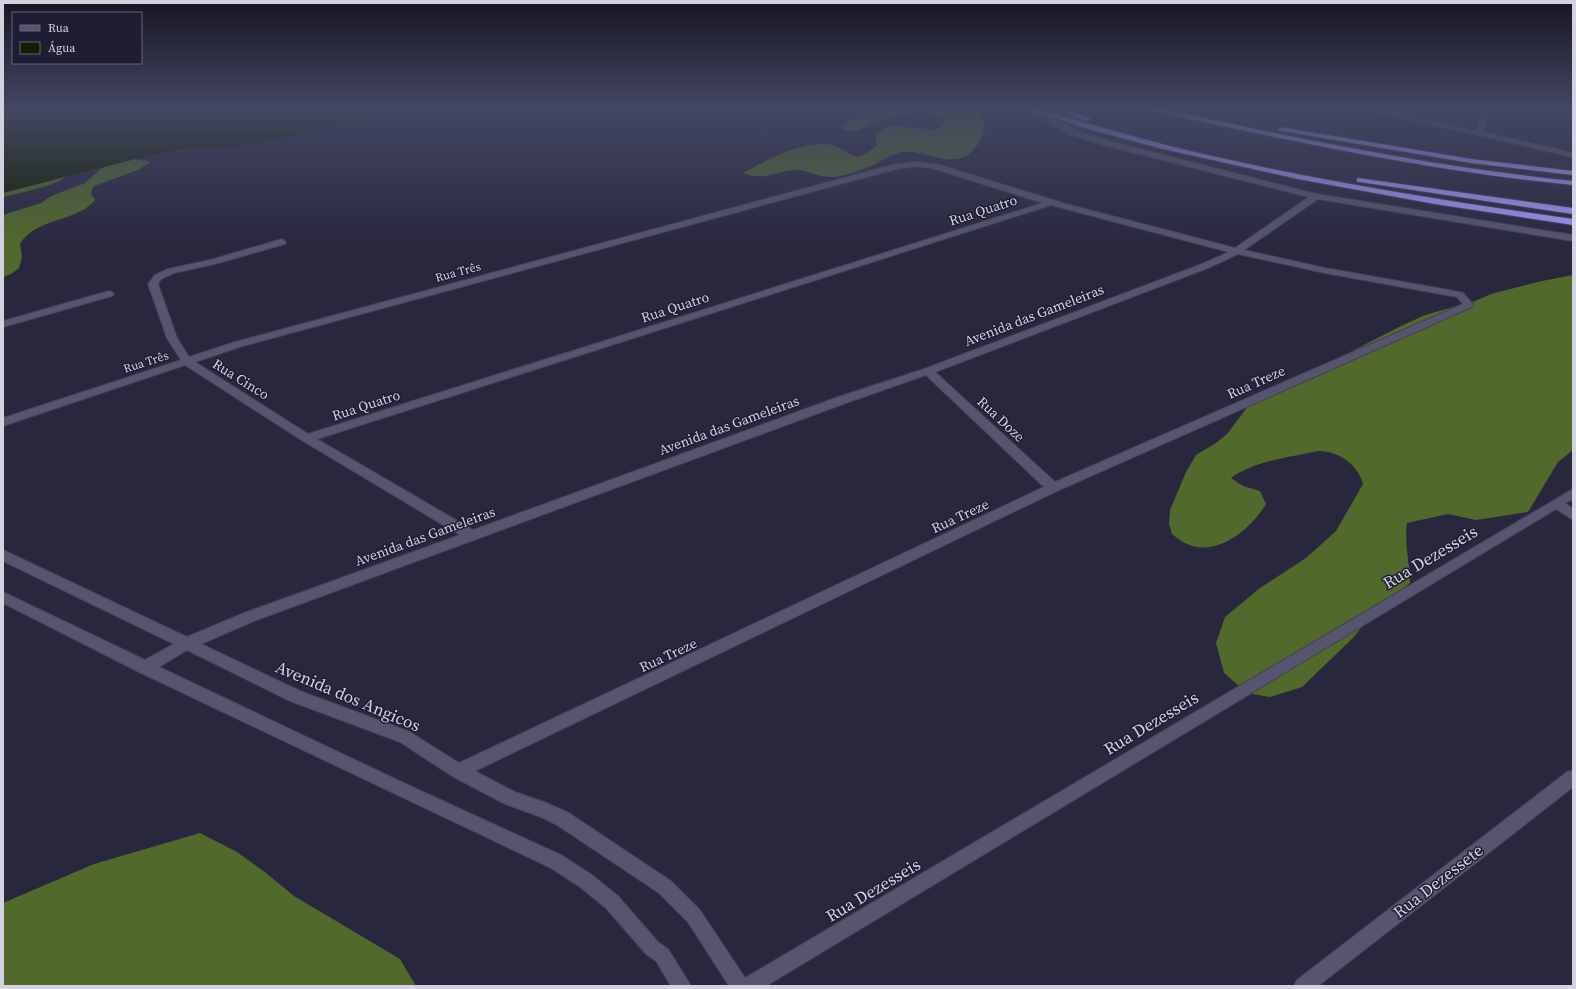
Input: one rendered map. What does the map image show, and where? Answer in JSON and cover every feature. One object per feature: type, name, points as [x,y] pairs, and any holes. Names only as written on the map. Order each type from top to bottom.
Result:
[{"type":"highway","points":[[1194,154],[1268,172],[1433,202],[1573,222]]},
{"type":"highway","points":[[1228,154],[1350,179],[1573,211]]},
{"type":"highway","points":[[1366,154],[1489,175],[1573,183]]},
{"type":"highway","points":[[1429,154],[1471,161],[1573,173]]},
{"type":"street","points":[[1150,154],[1316,196],[1573,238]]},
{"type":"street","name":"Rua Três","points":[[3,422],[240,344],[904,165],[924,164],[1050,203]]},
{"type":"street","name":"Avenida das Gameleiras","points":[[144,668],[186,644],[249,617],[842,400],[928,371],[1205,266],[1237,250],[1316,196]]},
{"type":"street","points":[[1050,203],[1134,226],[1237,250]]},
{"type":"street","name":"Rua Quatro","points":[[307,438],[1050,203]]},
{"type":"street","name":"Rua Cinco","points":[[282,242],[212,262],[171,271],[158,277],[153,284],[156,296],[172,338],[187,362],[307,438],[471,535]]},
{"type":"street","name":"Rua Treze","points":[[458,771],[1053,488],[1468,305],[1460,295],[1282,261],[1237,250]]},
{"type":"street","points":[[3,324],[109,294]]},
{"type":"street","name":"Rua Doze","points":[[928,371],[1053,488]]},
{"type":"street","name":"Rua Dezesseis","points":[[749,986],[1573,493]]},
{"type":"street","points":[[1556,504],[1573,515]]},
{"type":"street","name":"Avenida dos Angicos","points":[[3,554],[295,696],[405,738],[458,771],[511,799],[544,810],[564,819],[666,887],[694,916],[739,986]]},
{"type":"street","points":[[3,597],[144,668],[557,862],[612,902],[652,948],[662,955],[682,986]]},
{"type":"street","name":"Rua Dezessete","points":[[1303,986],[1573,777]]},
{"type":"green space","points":[[780,154],[850,154],[861,156],[864,154],[894,154],[865,169],[837,177],[828,177],[799,170],[764,176],[743,173]]},
{"type":"green space","points":[[921,154],[968,154],[961,158],[954,159],[938,158]]},
{"type":"green space","points":[[135,159],[148,161],[149,163],[138,170],[94,186],[91,194],[95,200],[88,207],[46,224],[27,235],[20,244],[22,257],[19,268],[11,274],[3,277],[3,215],[41,203],[51,196],[85,183],[102,168],[112,164]]},
{"type":"green space","points":[[66,176],[47,186],[3,197],[3,187]]},
{"type":"green space","points":[[1573,275],[1573,450],[1558,462],[1528,512],[1476,520],[1448,514],[1407,523],[1406,538],[1410,583],[1366,621],[1354,637],[1302,687],[1270,697],[1247,693],[1224,673],[1216,643],[1225,617],[1260,588],[1306,558],[1336,531],[1363,484],[1361,477],[1352,465],[1341,457],[1327,452],[1314,452],[1256,465],[1238,473],[1231,478],[1243,486],[1260,491],[1266,504],[1259,514],[1242,532],[1232,539],[1209,547],[1197,547],[1185,543],[1172,534],[1169,523],[1170,510],[1186,472],[1196,455],[1216,443],[1227,434],[1255,397],[1292,382],[1399,327],[1425,315],[1475,301],[1491,294]]},
{"type":"green space","points":[[200,833],[237,852],[294,896],[400,959],[416,986],[3,986],[3,903],[94,864]]},
{"type":"water","points":[[3,154],[157,154],[135,159],[3,193]]}]
